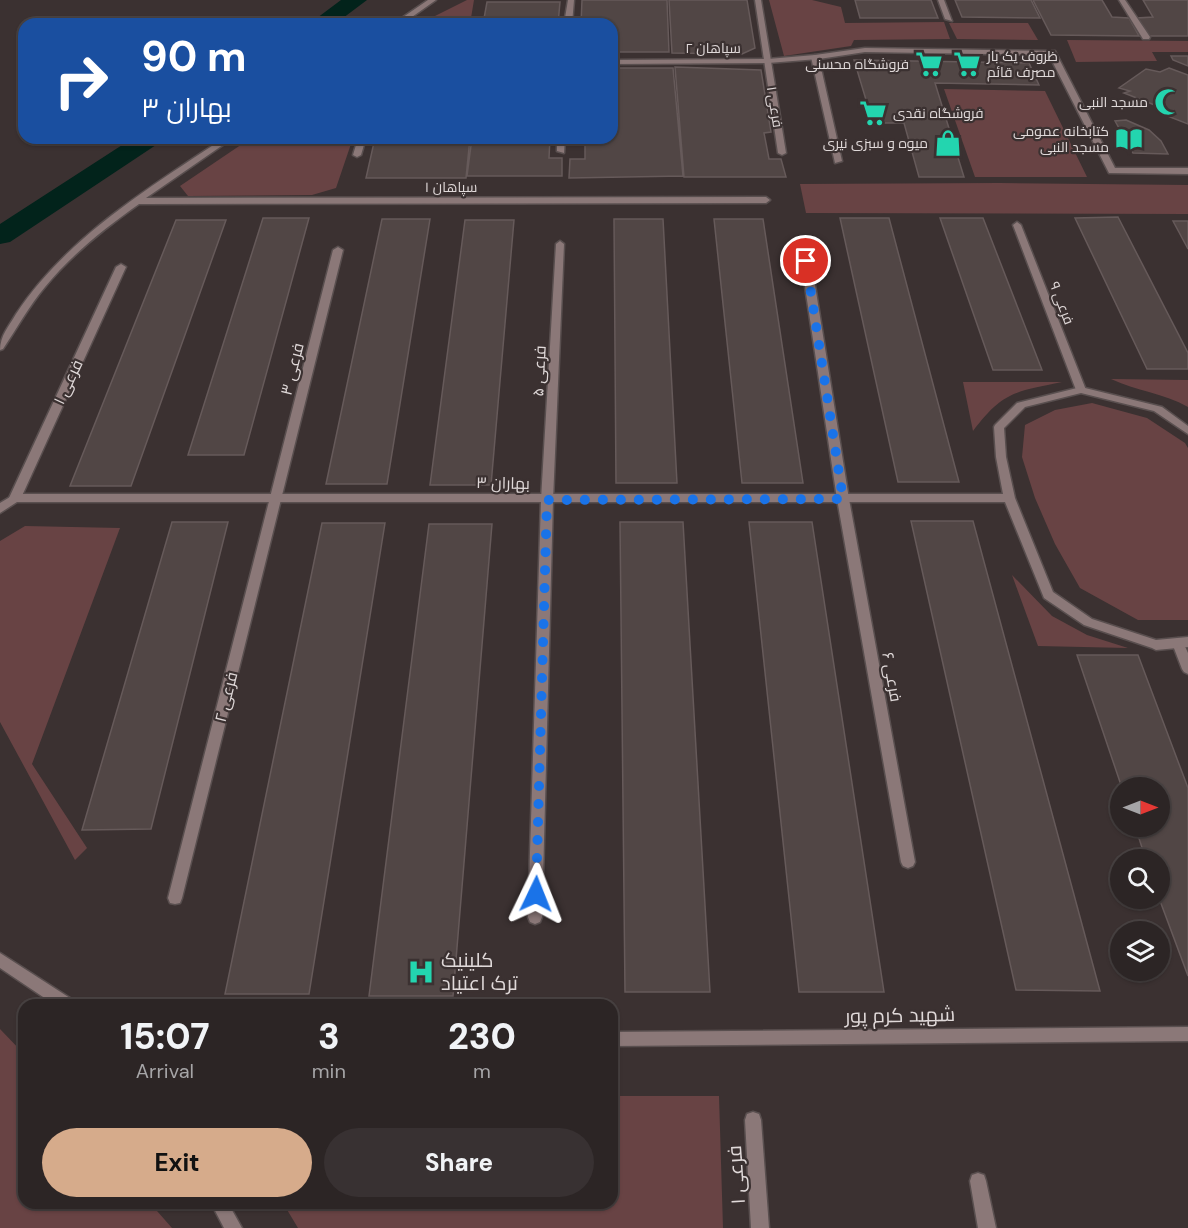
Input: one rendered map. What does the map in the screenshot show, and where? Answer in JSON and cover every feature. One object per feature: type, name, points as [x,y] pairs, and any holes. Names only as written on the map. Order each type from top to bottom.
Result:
[{"type":"street","points":[[406,18],[433,0]]},
{"type":"street","points":[[569,18],[571,0]]},
{"type":"street","points":[[758,0],[768,62]]},
{"type":"street","points":[[941,0],[949,19]]},
{"type":"street","points":[[1122,0],[1146,37]]},
{"type":"street","name":"سپاهان ۲","points":[[618,62],[768,62],[865,50],[1052,53],[1112,171],[1188,171]]},
{"type":"street","points":[[815,57],[838,161]]},
{"type":"street","name":"فرعی ۱","points":[[768,62],[782,153]]},
{"type":"street","points":[[0,347],[46,280],[83,244],[135,201],[219,144]]},
{"type":"street","points":[[357,155],[360,144]]},
{"type":"street","points":[[561,144],[561,151]]},
{"type":"street","name":"سپاهان ۱","points":[[135,201],[766,200]]},
{"type":"street","name":"فرعی ۹","points":[[1017,225],[1081,390]]},
{"type":"street","name":"فرعی ۵","points":[[535,917],[547,500],[560,244]]},
{"type":"street","name":"فرعی ۳","points":[[276,496],[338,250]]},
{"type":"street","name":"فرعی ۶","points":[[806,261],[843,499],[908,862]]},
{"type":"street","name":"فرعی ۱","points":[[15,498],[121,267]]},
{"type":"street","points":[[1188,431],[1158,409],[1081,390],[1021,405],[999,427],[1001,458],[1009,498],[1047,595],[1088,622],[1156,645],[1183,643],[1188,669]]},
{"type":"street","name":"بهاران ۳","points":[[15,498],[276,496],[547,500],[1009,498]]},
{"type":"street","name":"فرعی ۲","points":[[175,898],[276,496]]},
{"type":"street","points":[[0,509],[15,498]]},
{"type":"street","points":[[0,960],[59,999]]},
{"type":"street","name":"شهید کرم پور","points":[[618,1039],[1188,1034]]},
{"type":"street","name":"فرعی ۱","points":[[753,1120],[760,1228]]},
{"type":"street","points":[[978,1181],[987,1228]]},
{"type":"street","points":[[222,1209],[233,1228]]},
{"type":"shaded area","points":[[467,0],[474,0],[471,18],[431,18]]},
{"type":"shaded area","points":[[769,0],[812,0],[841,7],[845,23],[944,22],[950,39],[854,40],[851,46],[784,56]]},
{"type":"shaded area","points":[[949,23],[1028,23],[1038,40],[957,39]]},
{"type":"shaded area","points":[[1067,40],[1188,41],[1188,52],[1152,52],[1157,61],[1076,62]]},
{"type":"shaded area","points":[[944,89],[1045,91],[1087,177],[975,177]]},
{"type":"shaded area","points":[[242,144],[351,144],[336,188],[312,195],[188,196],[180,186]]},
{"type":"shaded area","points":[[800,184],[1188,185],[1188,214],[806,213]]},
{"type":"shaded area","points":[[1111,379],[1188,380],[1188,407],[1169,398]]},
{"type":"shaded area","points":[[963,382],[1062,382],[1011,395],[993,408],[973,431]]},
{"type":"shaded area","points":[[1092,403],[1147,418],[1185,443],[1188,448],[1188,620],[1138,620],[1080,588],[1055,544],[1035,498],[1022,457],[1025,425],[1055,410]]},
{"type":"shaded area","points":[[25,526],[120,528],[32,764],[87,848],[75,860],[0,722],[0,541]]},
{"type":"shaded area","points":[[1012,575],[1052,616],[1087,635],[1128,648],[1038,646]]},
{"type":"shaded area","points":[[0,1029],[18,1048],[18,1209],[155,1209],[172,1228],[0,1228]]},
{"type":"shaded area","points":[[618,1096],[719,1096],[723,1228],[298,1228],[287,1209],[618,1209]]},
{"type":"building","points":[[582,0],[667,0],[669,52],[618,52],[618,18],[581,18]]},
{"type":"building","points":[[669,0],[747,0],[755,48],[742,54],[672,53]]},
{"type":"building","points":[[855,0],[931,0],[938,18],[860,18]]},
{"type":"building","points":[[955,0],[1031,0],[1040,18],[962,17]]},
{"type":"building","points":[[1033,0],[1102,0],[1112,17],[1129,18],[1139,36],[1051,35]]},
{"type":"building","points":[[1143,0],[1188,0],[1188,36],[1149,36],[1137,18],[1153,17]]},
{"type":"building","points":[[487,2],[560,2],[559,18],[484,18]]},
{"type":"building","points":[[1171,56],[1188,56],[1188,66],[1173,60]]},
{"type":"building","points":[[854,60],[1029,63],[1039,85],[935,83],[964,177],[919,177],[904,123],[873,123]]},
{"type":"building","points":[[675,67],[761,70],[771,132],[764,133],[769,159],[781,159],[786,177],[684,177]]},
{"type":"building","points":[[618,68],[673,68],[683,176],[569,178],[570,159],[585,159],[585,144],[618,144]]},
{"type":"building","name":"مسجد النبی","points":[[1169,68],[1188,75],[1188,124],[1165,115],[1170,111],[1124,93],[1130,91],[1119,88],[1146,69],[1160,72]]},
{"type":"building","points":[[1126,120],[1149,130],[1161,141],[1168,154],[1133,153],[1115,121]]},
{"type":"building","points":[[374,144],[469,144],[466,178],[366,178]]},
{"type":"building","points":[[471,144],[550,144],[549,158],[562,158],[562,176],[467,176]]},
{"type":"building","points":[[1118,217],[1188,353],[1188,369],[1147,369],[1075,218]]},
{"type":"building","points":[[263,218],[309,218],[244,455],[188,455]]},
{"type":"building","points":[[840,218],[889,218],[959,482],[898,482]]},
{"type":"building","points":[[940,218],[983,218],[1042,370],[993,370]]},
{"type":"building","points":[[382,219],[430,219],[387,484],[326,484]]},
{"type":"building","points":[[614,219],[663,219],[677,483],[616,483]]},
{"type":"building","points":[[714,219],[763,219],[803,483],[742,483]]},
{"type":"building","points":[[176,220],[226,220],[131,486],[70,486]]},
{"type":"building","points":[[465,220],[514,220],[491,485],[430,485]]},
{"type":"building","points":[[1173,221],[1188,221],[1188,249]]},
{"type":"building","points":[[911,521],[973,521],[1100,991],[1016,990]]},
{"type":"building","points":[[172,522],[228,522],[151,829],[82,830]]},
{"type":"building","points":[[620,522],[683,522],[710,992],[625,992]]},
{"type":"building","points":[[749,522],[812,522],[884,992],[799,992]]},
{"type":"building","points":[[322,523],[385,523],[309,994],[225,994]]},
{"type":"building","points":[[429,524],[492,524],[453,996],[369,996]]},
{"type":"building","points":[[1077,655],[1138,655],[1188,788],[1188,976],[1170,928],[1170,921],[1168,921],[1163,909],[1170,909],[1170,849],[1142,849],[1139,837],[1170,837],[1170,777],[1118,777]]},
{"type":"waterway","points":[[329,18],[356,0]]},
{"type":"waterway","points":[[0,236],[141,144]]},
{"type":"place","name":"فروشگاه محسنی","points":[[929,64]]},
{"type":"place","name":"ظروف یک بار مصرف قائم","points":[[967,64]]},
{"type":"place","name":"مسجد النبی","points":[[1168,102]]},
{"type":"place","name":"فروشگاه نقدی","points":[[873,113]]},
{"type":"place","name":"کتابخانه عمومی مسجد النبی","points":[[1129,139]]},
{"type":"place","name":"میوه و سبزی نیری","points":[[948,143]]},
{"type":"place","name":"کلینیک ترک اعتیاد","points":[[421,972]]},
{"type":"route","points":[[536,894],[547,500],[843,499],[806,261]]}]
